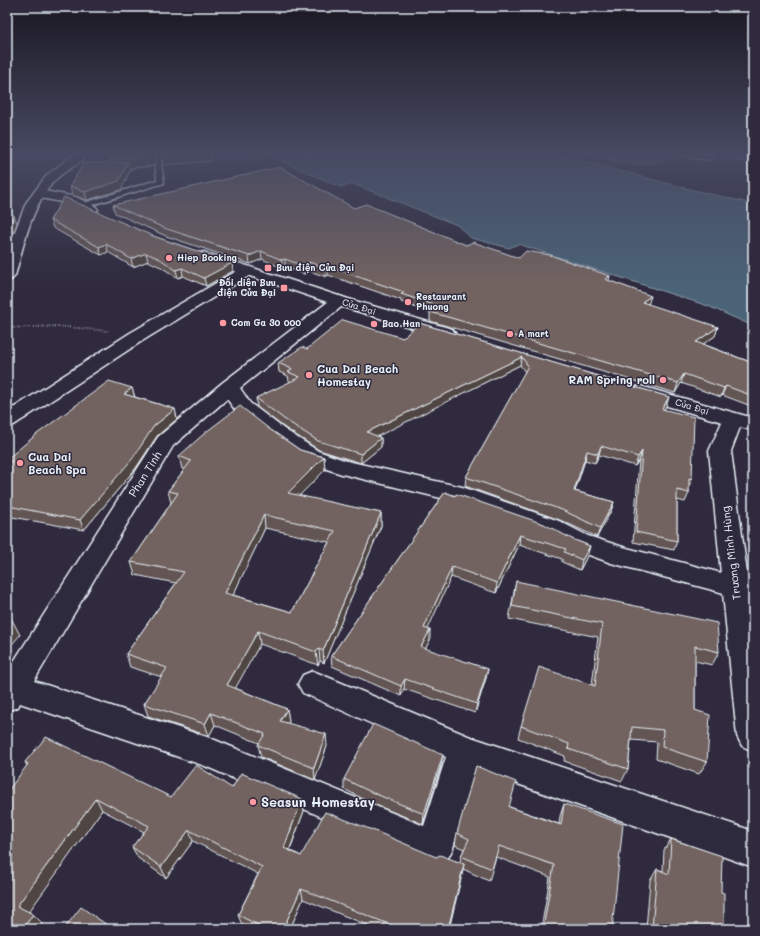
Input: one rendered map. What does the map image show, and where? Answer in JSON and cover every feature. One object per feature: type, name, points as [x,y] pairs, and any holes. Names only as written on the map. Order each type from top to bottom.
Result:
[{"type":"street","points":[[7,276],[21,229],[38,197]]},
{"type":"street","points":[[53,197],[71,200],[107,217]]},
{"type":"street","name":"Cửa Đại","points":[[189,250],[247,271],[339,301],[458,336]]},
{"type":"street","points":[[10,416],[136,337],[247,271]]},
{"type":"street","name":"Phan Tình","points":[[10,692],[164,442],[229,387],[339,301]]},
{"type":"street","points":[[229,387],[243,407],[276,434],[310,456],[342,467],[454,493],[551,527],[579,542],[620,556],[735,586]]},
{"type":"street","name":"Cửa Đại","points":[[623,387],[743,422]]},
{"type":"street","name":"Trương Minh Hùng","points":[[743,422],[720,451],[735,586],[750,691],[753,736]]},
{"type":"street","points":[[313,684],[464,750],[753,849]]},
{"type":"street","points":[[10,692],[210,754],[435,848],[464,750]]},
{"type":"lane","points":[[82,205],[109,197]]},
{"type":"path","points":[[7,328],[44,325],[81,326],[136,337]]},
{"type":"water","points":[[385,197],[722,197],[753,204],[753,326],[708,306],[518,244],[509,248],[471,238],[457,225]]},
{"type":"building","points":[[64,197],[153,236],[232,263],[204,278],[182,268],[176,270],[160,259],[146,253],[131,259],[106,244],[99,247],[50,220]]},
{"type":"building","points":[[150,197],[334,197],[354,208],[366,204],[466,245],[473,242],[519,258],[526,251],[550,255],[610,276],[605,279],[651,296],[642,302],[718,327],[696,342],[753,363],[753,396],[726,386],[724,388],[684,374],[678,383],[430,312],[437,306],[401,294],[404,292],[309,262],[303,266],[285,259],[282,260],[261,251],[249,256],[164,228],[113,205]]},
{"type":"building","points":[[7,214],[14,215],[10,225],[7,227]]},
{"type":"building","points":[[343,320],[403,338],[419,323],[669,397],[662,409],[694,417],[692,479],[689,478],[689,493],[677,490],[677,541],[636,532],[642,451],[638,457],[601,446],[598,454],[587,451],[574,491],[614,502],[600,528],[562,510],[466,477],[528,366],[522,357],[367,432],[381,438],[361,454],[318,441],[284,419],[256,398],[300,377],[288,372],[292,369],[278,363],[302,347],[307,349]]},
{"type":"building","points":[[109,381],[132,388],[124,394],[175,409],[154,426],[133,458],[80,520],[7,507],[7,466],[12,461],[7,459],[37,434]]},
{"type":"building","points":[[240,406],[300,450],[324,457],[288,493],[381,513],[323,651],[319,649],[316,652],[258,631],[227,685],[287,709],[280,721],[326,734],[314,768],[258,745],[265,734],[211,713],[205,724],[144,704],[167,668],[126,654],[184,572],[131,562],[178,493],[168,491],[191,461],[179,456],[206,432]],"holes":[[[264,515],[335,531],[292,612],[225,593]]]},
{"type":"building","points":[[445,492],[455,496],[456,494],[544,524],[572,539],[590,546],[582,560],[564,552],[566,549],[520,535],[497,583],[452,567],[424,628],[430,630],[421,647],[488,669],[477,704],[405,679],[401,686],[331,656]]},
{"type":"building","points":[[516,581],[717,623],[719,652],[695,646],[695,710],[710,715],[707,762],[662,747],[663,730],[632,727],[628,769],[568,749],[569,744],[521,726],[539,667],[595,686],[602,624],[512,606]]},
{"type":"building","points":[[373,724],[443,755],[424,814],[344,779]]},
{"type":"building","points":[[46,737],[171,797],[196,765],[232,788],[241,773],[302,799],[284,848],[301,856],[325,812],[436,857],[440,855],[464,864],[448,929],[401,929],[301,889],[283,929],[266,929],[238,915],[262,867],[189,830],[161,867],[132,847],[149,826],[96,798],[17,906],[33,914],[23,929],[7,929],[7,792],[28,764],[25,762]]},
{"type":"building","points":[[476,766],[516,782],[509,807],[561,825],[564,804],[623,824],[612,929],[543,929],[554,865],[499,846],[492,869],[461,856],[469,839],[457,833]]},
{"type":"building","points":[[671,839],[722,856],[721,892],[724,893],[724,925],[720,924],[720,929],[652,929],[657,869],[669,874]]},
{"type":"building","points":[[81,907],[110,927],[108,929],[64,929]]},
{"type":"place","name":"Hiep Booking","points":[[169,258]]},
{"type":"place","name":"Bưu điện Cửa Đại","points":[[268,268]]},
{"type":"place","name":"Đối diện Bưu điện Cửa Đại","points":[[284,288]]},
{"type":"place","name":"Restaurant Phuong","points":[[408,302]]},
{"type":"place","name":"Com Ga 30 000","points":[[223,323]]},
{"type":"place","name":"Bao Han","points":[[374,324]]},
{"type":"place","name":"A mart","points":[[510,334]]},
{"type":"place","name":"Cua Dai Beach Homestay","points":[[309,375]]},
{"type":"place","name":"RAM Spring roll","points":[[663,380]]},
{"type":"place","name":"Cua Dai Beach Spa","points":[[20,463]]},
{"type":"place","name":"Seasun Homestay","points":[[253,802]]}]
